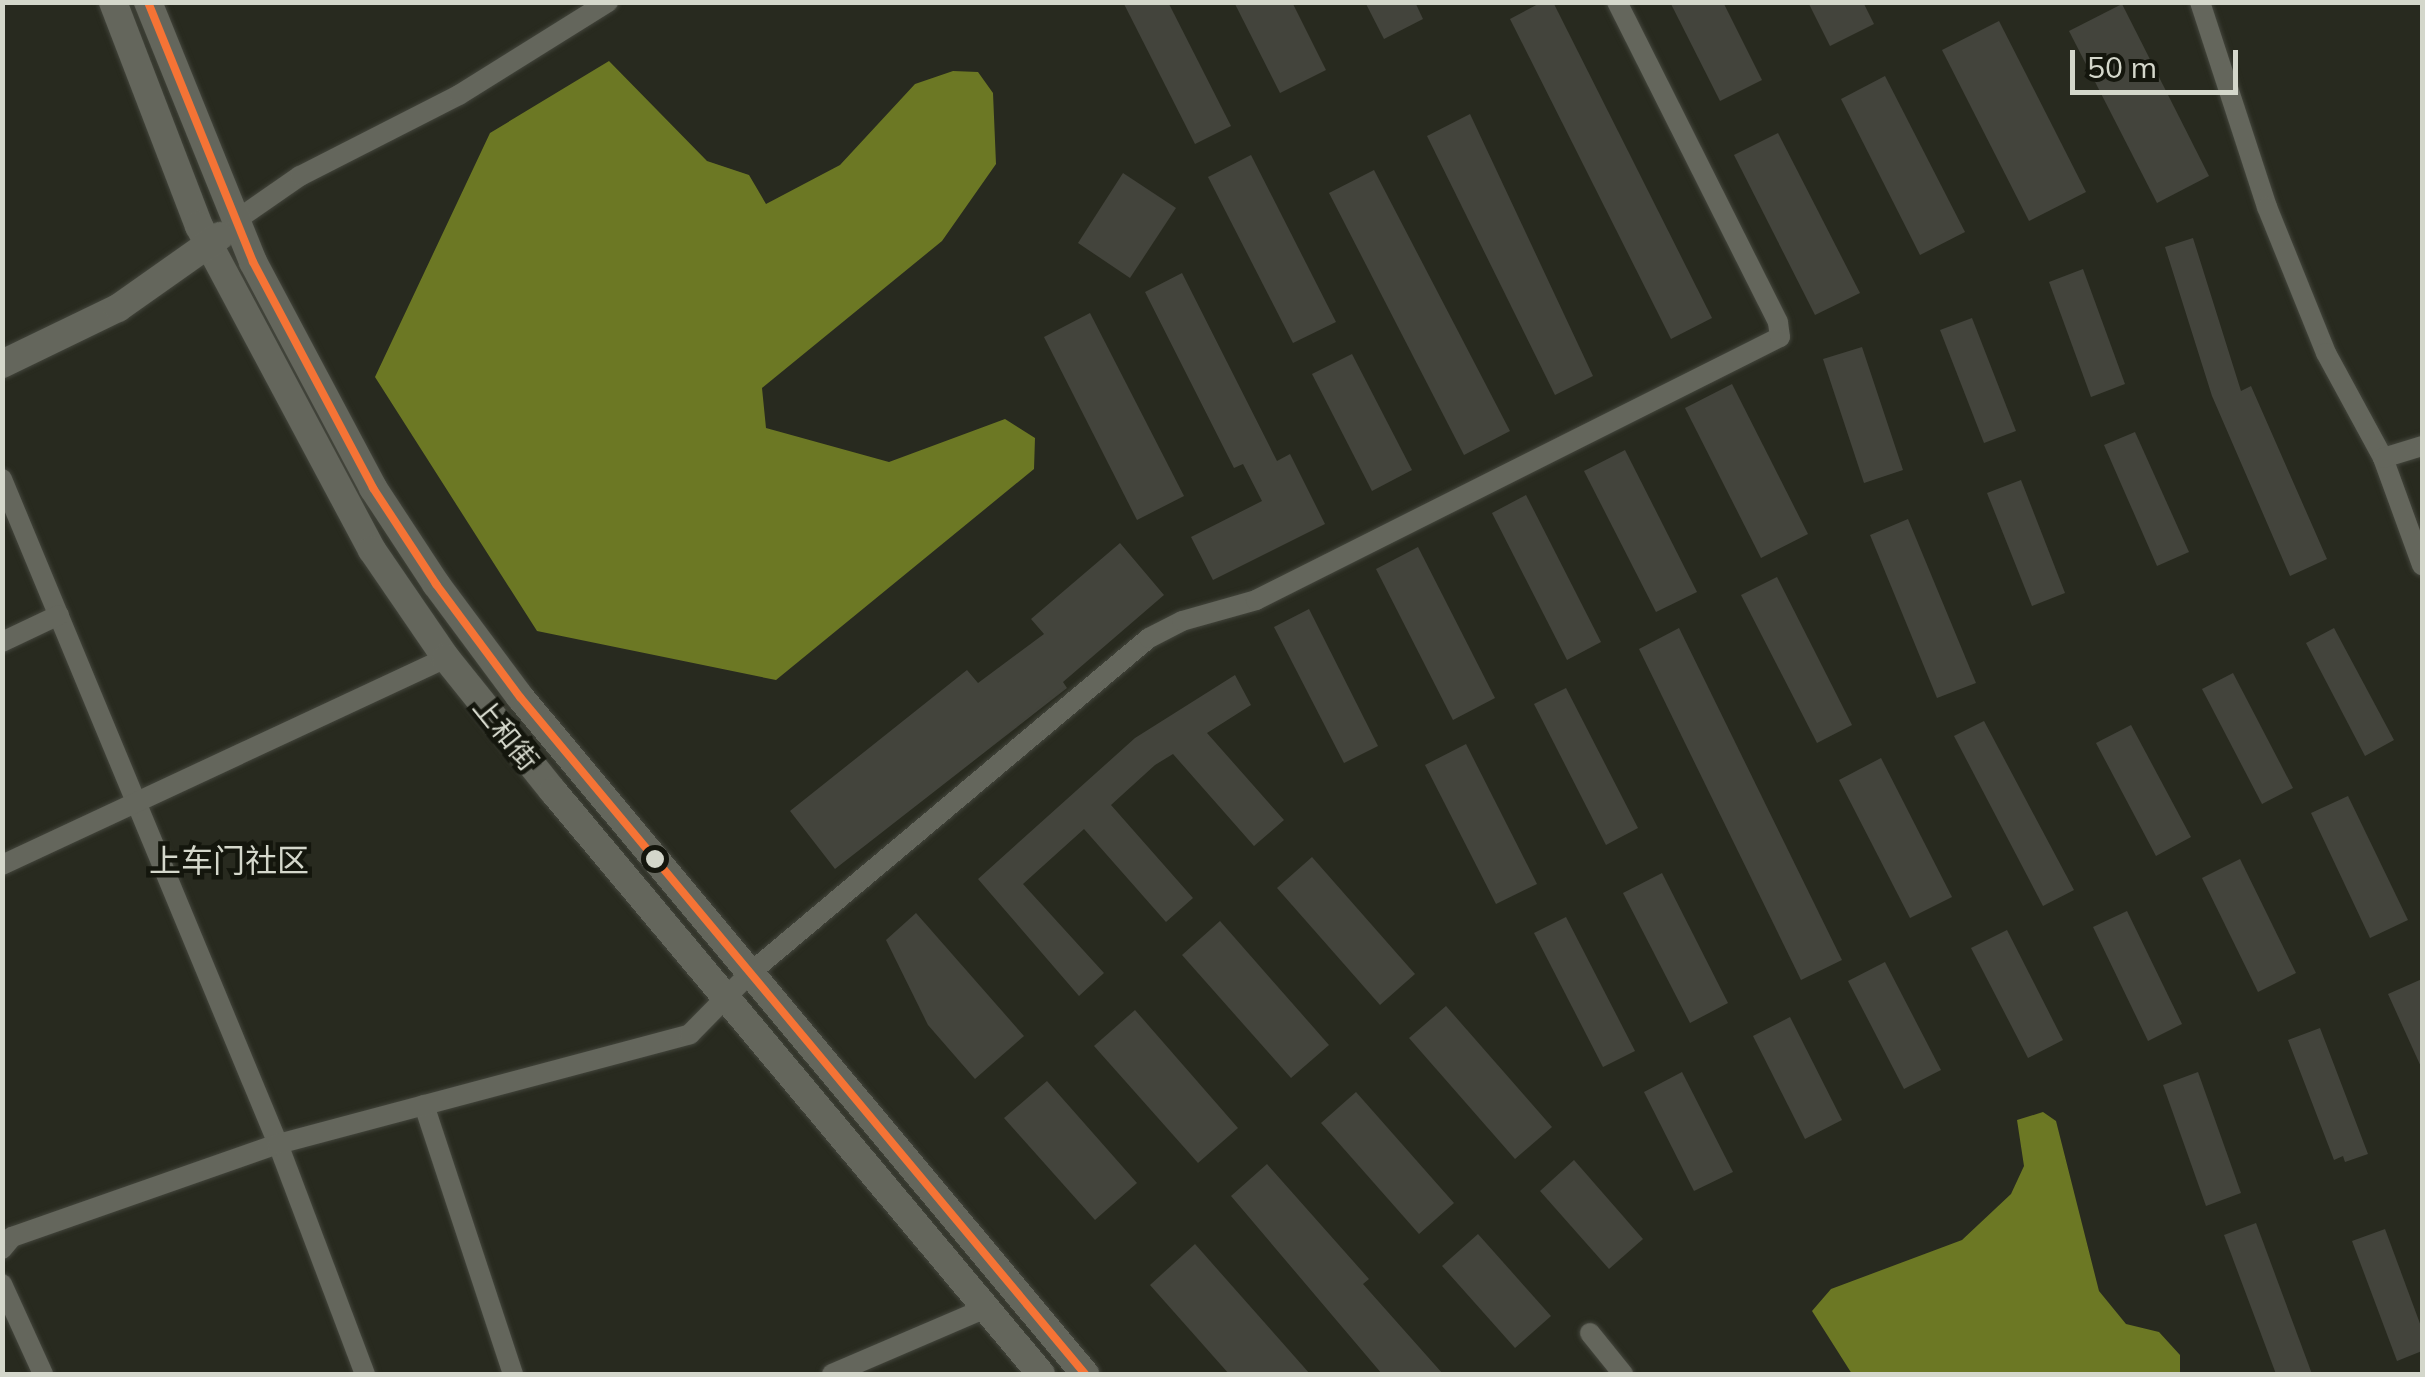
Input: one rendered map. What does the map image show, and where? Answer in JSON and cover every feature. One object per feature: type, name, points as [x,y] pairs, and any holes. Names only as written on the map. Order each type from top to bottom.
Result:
[{"type":"street","name":"上和街","points":[[112,2],[153,120],[209,246],[317,454],[446,658],[1042,1374]]},
{"type":"street","name":"上和街","points":[[148,2],[235,221],[327,406],[436,584],[520,696],[1085,1374]]},
{"type":"street","points":[[2,364],[118,308],[209,246],[235,221],[300,176],[459,95],[608,2]]},
{"type":"street","points":[[2,1248],[12,1237],[278,1144],[690,1034],[750,972],[1149,638],[1182,621],[1256,600],[1780,338],[1778,322],[1617,2]]},
{"type":"street","points":[[2200,2],[2267,206],[2326,353],[2383,458],[2422,564]]},
{"type":"street","points":[[2383,458],[2422,446]]},
{"type":"street","points":[[2,479],[278,1144],[365,1374]]},
{"type":"street","points":[[2,642],[59,615]]},
{"type":"street","points":[[2,865],[446,658]]},
{"type":"street","points":[[424,1105],[514,1374]]},
{"type":"street","points":[[2,1284],[43,1374]]},
{"type":"street","points":[[832,1374],[986,1308]]},
{"type":"street","points":[[1590,1333],[1623,1374]]},
{"type":"shaded area","points":[[609,61],[707,161],[749,175],[766,204],[840,165],[915,84],[953,71],[978,72],[993,93],[996,164],[942,241],[762,388],[766,428],[889,462],[1005,419],[1035,438],[1034,469],[776,680],[537,631],[375,377],[490,133]]},
{"type":"shaded area","points":[[2043,1112],[2056,1121],[2099,1291],[2126,1324],[2159,1332],[2180,1355],[2180,1373],[1852,1374],[1812,1311],[1831,1289],[1962,1240],[2011,1194],[2024,1166],[2017,1120]]},
{"type":"building","points":[[1123,2],[1168,2],[1231,126],[1195,144]]},
{"type":"building","points":[[1234,2],[1292,2],[1326,70],[1280,93]]},
{"type":"building","points":[[1365,2],[1415,2],[1423,19],[1384,39]]},
{"type":"building","points":[[1542,2],[1553,2],[1712,318],[1671,339],[1510,19]]},
{"type":"building","points":[[1670,2],[1723,2],[1762,80],[1720,101]]},
{"type":"building","points":[[1808,2],[1863,2],[1874,24],[1830,46]]},
{"type":"building","points":[[2122,4],[2209,176],[2157,203],[2069,31]]},
{"type":"building","points":[[1999,21],[2086,192],[2029,221],[1942,50]]},
{"type":"building","points":[[1885,76],[1965,232],[1920,255],[1841,99]]},
{"type":"building","points":[[1470,114],[1593,376],[1555,395],[1427,136]]},
{"type":"building","points":[[1778,133],[1860,293],[1815,315],[1734,155]]},
{"type":"building","points":[[1251,155],[1336,322],[1293,343],[1208,177]]},
{"type":"building","points":[[1374,170],[1510,431],[1464,455],[1329,193]]},
{"type":"building","points":[[1123,173],[1176,208],[1130,278],[1078,243]]},
{"type":"building","points":[[2193,238],[2241,391],[2251,386],[2327,559],[2290,576],[2212,396],[2165,247]]},
{"type":"building","points":[[2083,269],[2125,384],[2091,397],[2049,282]]},
{"type":"building","points":[[1182,273],[1277,461],[1290,454],[1325,524],[1213,580],[1191,537],[1262,501],[1243,464],[1234,468],[1145,292]]},
{"type":"building","points":[[1090,313],[1184,496],[1137,520],[1044,337]]},
{"type":"building","points":[[1972,318],[2016,431],[1984,443],[1940,330]]},
{"type":"building","points":[[1862,347],[1903,470],[1864,483],[1823,359]]},
{"type":"building","points":[[1352,354],[1412,470],[1372,491],[1312,374]]},
{"type":"building","points":[[1732,384],[1808,534],[1761,558],[1685,408]]},
{"type":"building","points":[[2135,432],[2189,552],[2157,566],[2104,445]]},
{"type":"building","points":[[1625,450],[1697,592],[1656,612],[1584,471]]},
{"type":"building","points":[[2021,480],[2065,593],[2032,606],[1987,493]]},
{"type":"building","points":[[1526,495],[1601,642],[1567,660],[1492,513]]},
{"type":"building","points":[[1908,519],[1976,683],[1937,698],[1870,535]]},
{"type":"building","points":[[1120,543],[1164,595],[1063,682],[1067,688],[835,869],[790,811],[967,670],[978,683],[1044,634],[1031,619]]},
{"type":"building","points":[[1418,547],[1495,698],[1453,720],[1376,569]]},
{"type":"building","points":[[1777,577],[1852,725],[1817,743],[1741,595]]},
{"type":"building","points":[[1309,609],[1378,746],[1344,763],[1274,627]]},
{"type":"building","points":[[1679,628],[1842,960],[1801,980],[1639,649]]},
{"type":"building","points":[[2334,628],[2394,740],[2365,756],[2306,643]]},
{"type":"building","points":[[2233,673],[2293,788],[2262,804],[2202,689]]},
{"type":"building","points":[[1235,675],[1251,705],[1207,733],[1284,820],[1254,846],[1173,754],[1155,765],[1111,805],[1193,898],[1166,922],[1084,829],[1023,884],[1104,973],[1079,996],[978,879],[1135,738]]},
{"type":"building","points":[[1566,688],[1638,828],[1606,845],[1534,704]]},
{"type":"building","points":[[1984,721],[2074,890],[2043,906],[1954,736]]},
{"type":"building","points":[[2131,725],[2191,837],[2156,856],[2096,743]]},
{"type":"building","points":[[1466,744],[1537,884],[1496,904],[1425,765]]},
{"type":"building","points":[[1881,758],[1952,897],[1910,918],[1839,780]]},
{"type":"building","points":[[2348,796],[2408,920],[2370,938],[2311,813]]},
{"type":"building","points":[[1312,857],[1415,974],[1380,1005],[1277,888]]},
{"type":"building","points":[[2240,859],[2296,973],[2258,992],[2202,878]]},
{"type":"building","points":[[1662,873],[1728,1003],[1690,1023],[1623,893]]},
{"type":"building","points":[[2127,911],[2182,1024],[2148,1041],[2093,927]]},
{"type":"building","points":[[916,913],[1024,1036],[975,1079],[928,1025],[886,940]]},
{"type":"building","points":[[1566,917],[1635,1051],[1603,1067],[1534,933]]},
{"type":"building","points":[[1220,921],[1329,1045],[1291,1078],[1182,955]]},
{"type":"building","points":[[2007,930],[2063,1040],[2028,1058],[1971,948]]},
{"type":"building","points":[[1885,962],[1941,1070],[1904,1089],[1848,981]]},
{"type":"building","points":[[2422,979],[2422,1069],[2388,994]]},
{"type":"building","points":[[1446,1006],[1552,1127],[1515,1159],[1409,1038]]},
{"type":"building","points":[[1135,1010],[1238,1128],[1198,1163],[1094,1046]]},
{"type":"building","points":[[1790,1017],[1842,1120],[1805,1139],[1753,1036]]},
{"type":"building","points":[[2320,1028],[2368,1154],[2345,1162],[2343,1156],[2334,1160],[2288,1040]]},
{"type":"building","points":[[1682,1072],[1733,1172],[1694,1191],[1644,1092]]},
{"type":"building","points":[[2198,1072],[2241,1193],[2206,1206],[2163,1085]]},
{"type":"building","points":[[1047,1081],[1137,1183],[1095,1220],[1004,1118]]},
{"type":"building","points":[[1356,1092],[1454,1203],[1419,1234],[1321,1123]]},
{"type":"building","points":[[1574,1160],[1643,1239],[1609,1269],[1540,1191]]},
{"type":"building","points":[[1267,1164],[1369,1279],[1363,1284],[1443,1374],[1382,1374],[1231,1196]]},
{"type":"building","points":[[2256,1223],[2312,1374],[2276,1374],[2224,1235]]},
{"type":"building","points":[[2385,1229],[2422,1329],[2422,1351],[2397,1361],[2352,1241]]},
{"type":"building","points":[[1478,1234],[1551,1316],[1515,1348],[1442,1266]]},
{"type":"building","points":[[1195,1244],[1310,1374],[1229,1374],[1150,1285]]},
{"type":"transit line","points":[[148,2],[253,262],[373,488],[436,584],[520,697],[1085,1374]]},
{"type":"district","name":"上车门社区","points":[[229,860]]}]
